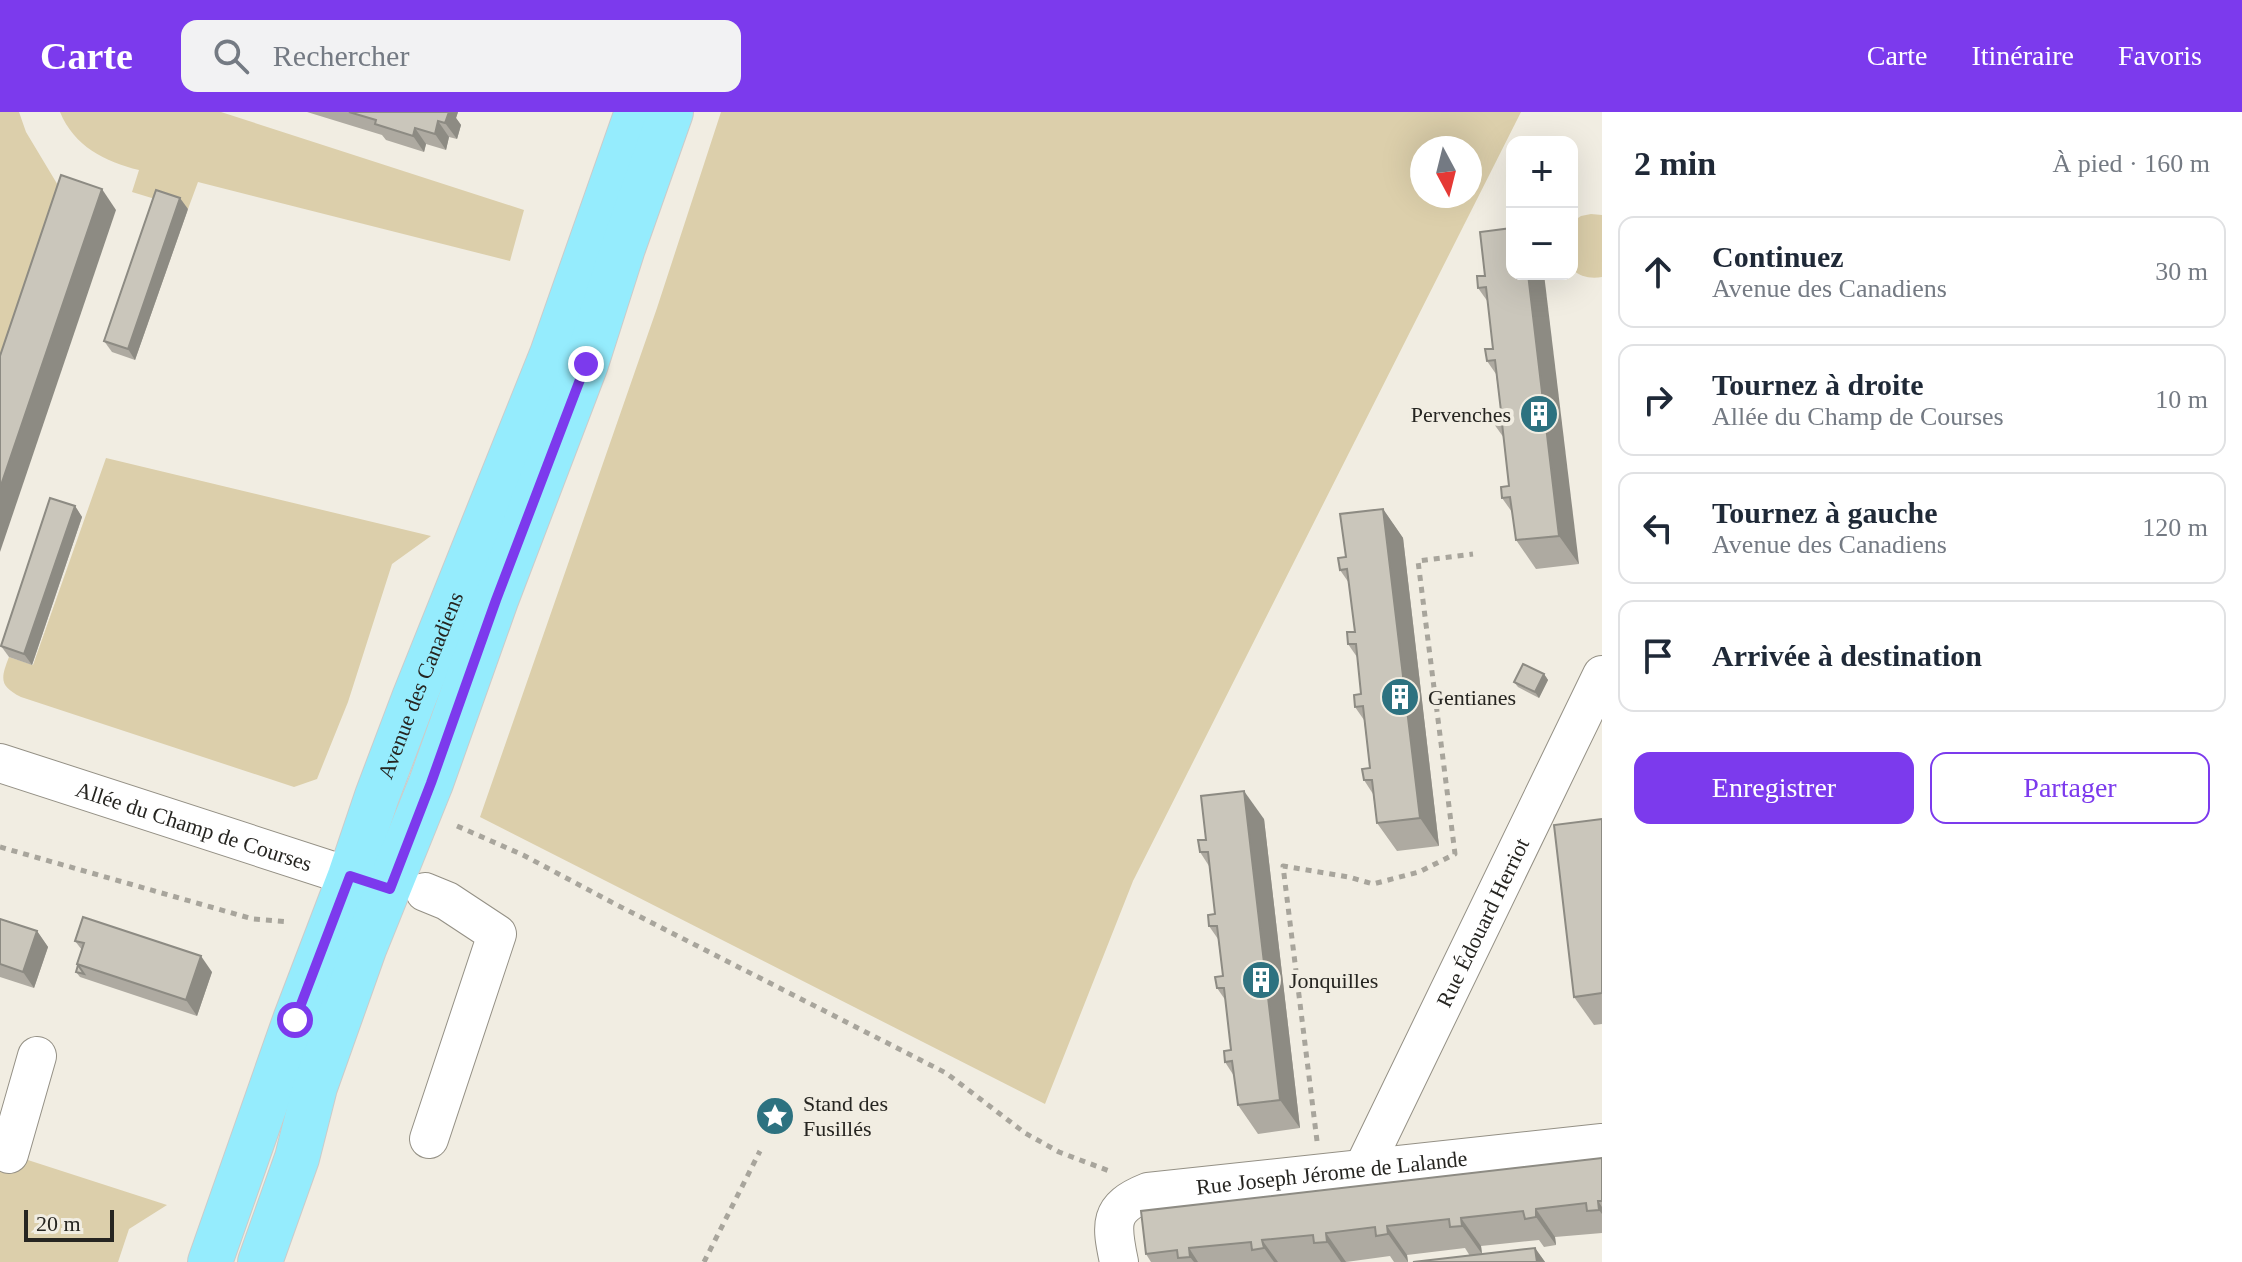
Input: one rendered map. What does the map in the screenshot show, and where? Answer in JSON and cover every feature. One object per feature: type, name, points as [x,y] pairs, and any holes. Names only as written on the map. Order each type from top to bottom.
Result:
[{"type":"main road","name":"Avenue des Canadiens","points":[[210,1262],[285,1048],[388,886],[377,796],[552,354],[637,112]]},
{"type":"main road","name":"Avenue des Canadiens","points":[[260,1262],[297,1158],[320,1073],[364,949],[431,783],[496,600],[586,364],[671,112]]},
{"type":"street","name":"Rue Édouard Herriot","points":[[1363,1169],[1588,737],[1602,675]]},
{"type":"street","name":"Allée du Champ de Courses","points":[[0,763],[388,886],[447,901],[497,934],[429,1139]]},
{"type":"street","points":[[9,1154],[37,1056]]},
{"type":"street","name":"Rue Joseph Jérome de Lalande","points":[[1119,1262],[1112,1230],[1120,1208],[1148,1192],[1602,1143]]},
{"type":"path","points":[[1317,1142],[1283,866],[1373,884],[1419,872],[1455,854],[1418,561],[1473,554]]},
{"type":"path","points":[[457,826],[523,855],[946,1073],[1025,1133],[1059,1152],[1120,1175]]},
{"type":"path","points":[[0,847],[253,919],[289,922]]},
{"type":"path","points":[[704,1262],[760,1151]]},
{"type":"shaded area","points":[[0,112],[19,112],[26,132],[62,192],[0,420]]},
{"type":"shaded area","points":[[60,112],[221,112],[524,210],[510,261],[198,182],[188,209],[132,192],[139,170],[92,151],[73,134]]},
{"type":"shaded area","points":[[721,112],[1521,112],[1509,136],[1506,136],[1482,189],[1482,136],[1410,136],[1410,208],[1473,208],[1133,881],[1045,1104],[480,817],[657,308]]},
{"type":"shaded area","points":[[1602,215],[1602,277],[1586,277],[1578,273],[1578,218]]},
{"type":"shaded area","points":[[106,458],[431,536],[392,564],[348,702],[317,779],[294,787],[21,697],[6,686],[3,677],[9,657],[33,665]]},
{"type":"shaded area","points":[[0,1151],[167,1205],[129,1229],[118,1262],[0,1262]]},
{"type":"building","points":[[349,112],[449,112],[445,123],[438,121],[435,134],[415,128],[413,136]]},
{"type":"building","points":[[61,175],[102,189],[0,488],[0,356]]},
{"type":"building","points":[[156,190],[180,198],[128,349],[104,341]]},
{"type":"building","points":[[1506,229],[1506,280],[1529,280],[1559,536],[1516,540],[1510,497],[1502,498],[1501,487],[1509,486],[1502,423],[1494,424],[1492,412],[1501,411],[1495,360],[1487,361],[1485,349],[1493,349],[1486,287],[1478,288],[1477,276],[1485,276],[1480,232]]},
{"type":"building","points":[[50,498],[75,506],[24,654],[1,646]]},
{"type":"building","points":[[1383,509],[1420,818],[1377,823],[1372,780],[1364,780],[1362,769],[1370,768],[1363,706],[1355,707],[1354,695],[1361,694],[1356,644],[1348,644],[1347,632],[1355,632],[1347,569],[1340,570],[1338,558],[1346,557],[1340,514]]},
{"type":"building","points":[[1523,664],[1544,674],[1535,692],[1514,682]]},
{"type":"building","points":[[1244,791],[1280,1100],[1238,1105],[1232,1061],[1225,1062],[1224,1051],[1231,1050],[1224,988],[1217,988],[1215,977],[1223,976],[1217,926],[1209,926],[1208,915],[1215,914],[1208,852],[1200,852],[1198,840],[1206,840],[1201,796]]},
{"type":"building","points":[[1602,819],[1602,993],[1574,997],[1554,825]]},
{"type":"building","points":[[83,917],[201,956],[186,1000],[77,964],[84,943],[75,941]]},
{"type":"building","points":[[0,919],[37,931],[23,972],[0,964]]},
{"type":"building","points":[[1602,1158],[1602,1201],[1598,1201],[1599,1210],[1587,1211],[1586,1203],[1536,1209],[1536,1217],[1525,1219],[1523,1211],[1461,1218],[1462,1226],[1450,1227],[1449,1219],[1387,1226],[1388,1234],[1376,1236],[1375,1227],[1326,1233],[1327,1242],[1314,1243],[1313,1235],[1262,1240],[1264,1248],[1252,1250],[1251,1242],[1189,1248],[1190,1257],[1178,1258],[1177,1250],[1146,1254],[1141,1211]]},
{"type":"building","points":[[1535,1248],[1537,1262],[1413,1262]]},
{"type":"place","name":"Pervenches","points":[[1539,414]]},
{"type":"place","name":"Gentianes","points":[[1400,697]]},
{"type":"place","name":"Jonquilles","points":[[1261,980]]},
{"type":"place","name":"Stand des Fusillés","points":[[775,1116]]},
{"type":"route","points":[[295,1020],[350,876],[390,889],[586,364]]}]
